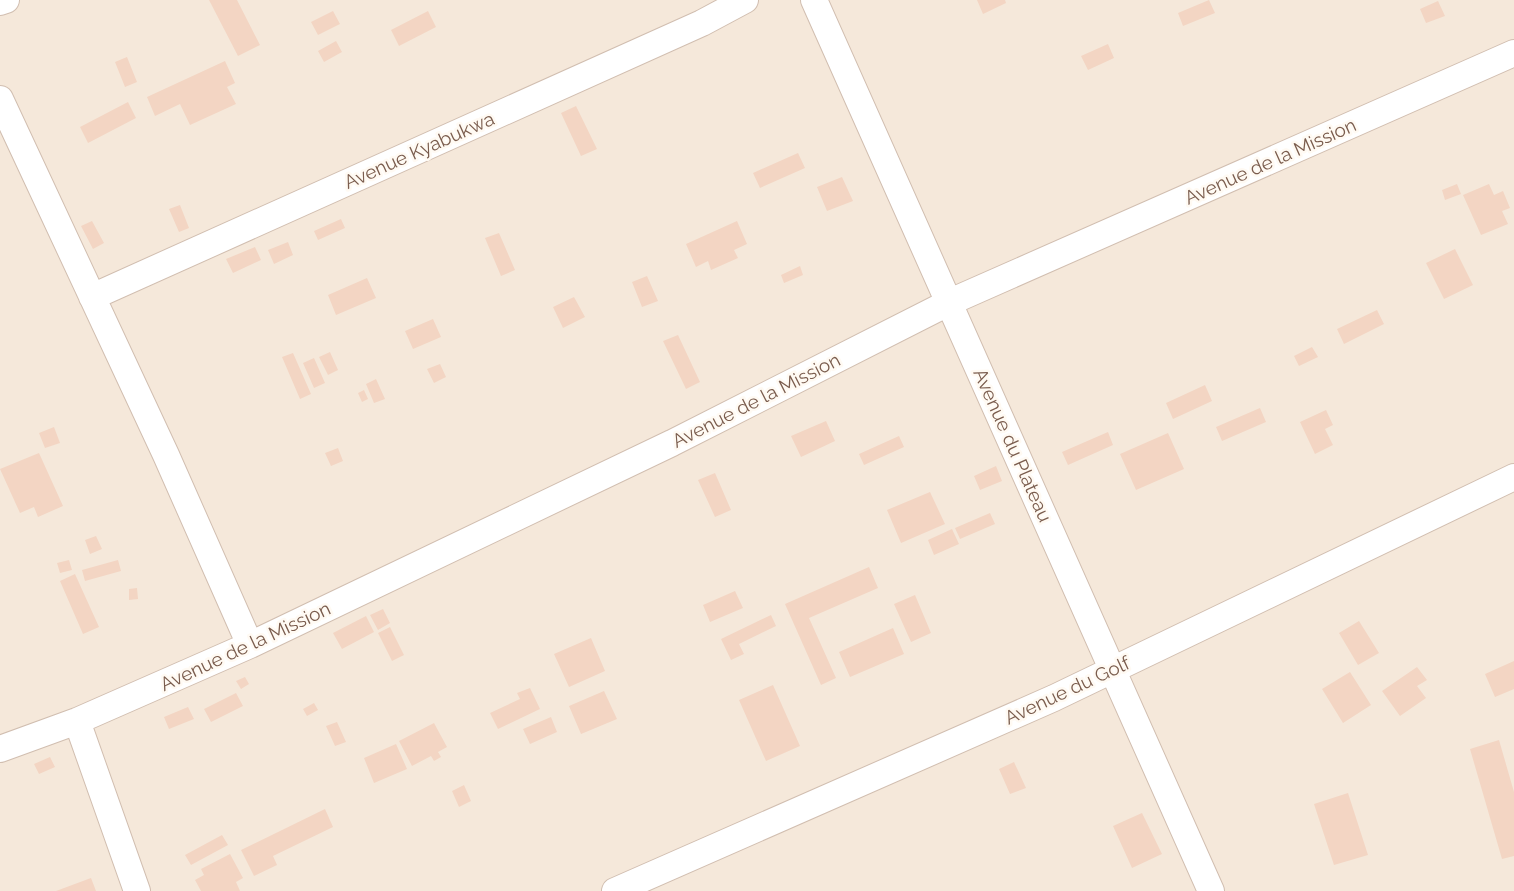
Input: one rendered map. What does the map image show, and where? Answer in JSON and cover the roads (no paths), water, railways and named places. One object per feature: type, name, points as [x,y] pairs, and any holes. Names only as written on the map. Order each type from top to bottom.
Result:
[{"type":"street","points":[[0,2],[6,0]]},
{"type":"street","name":"Avenue Kyabukwa","points":[[92,297],[677,34],[745,0]]},
{"type":"street","name":"Avenue du Plateau","points":[[814,0],[1211,891]]},
{"type":"street","name":"Avenue de la Mission","points":[[0,749],[77,721],[250,645],[672,443],[950,302],[1514,53]]},
{"type":"street","points":[[0,99],[166,455],[250,645]]},
{"type":"street","name":"Avenue du Golf","points":[[615,891],[1042,704],[1514,477]]},
{"type":"street","points":[[77,721],[137,891]]}]
